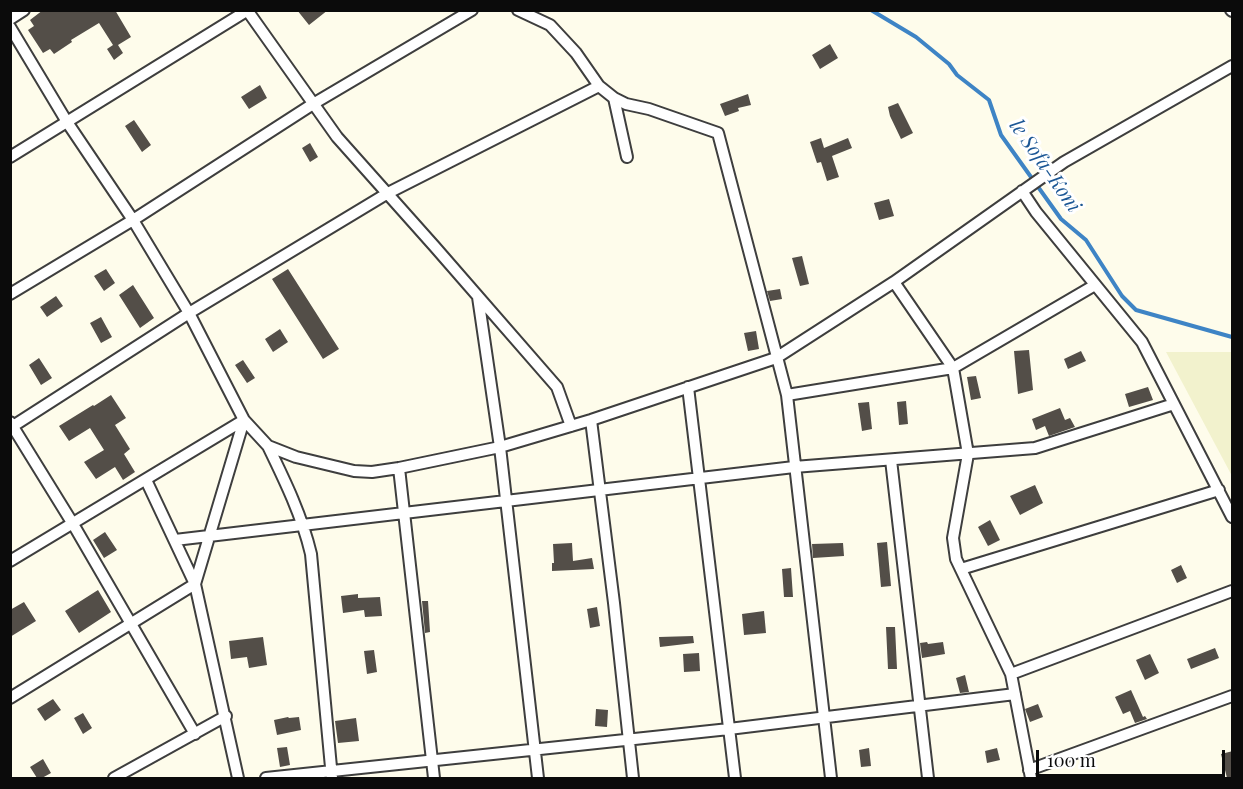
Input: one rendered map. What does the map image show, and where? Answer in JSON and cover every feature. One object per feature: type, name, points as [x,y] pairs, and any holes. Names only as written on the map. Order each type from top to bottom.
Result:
[{"type":"street","points":[[10,19],[24,10]]},
{"type":"street","points":[[10,294],[133,220],[313,104],[472,10]]},
{"type":"street","points":[[518,10],[550,25],[576,53],[600,86],[614,98],[626,104],[649,109],[718,133],[787,394],[831,778]]},
{"type":"street","points":[[10,157],[247,11],[337,137],[557,387],[570,426]]},
{"type":"street","points":[[10,27],[67,122],[133,220],[189,314],[244,420],[268,446],[290,491],[311,554],[332,776]]},
{"type":"street","points":[[268,446],[296,457],[354,471],[372,472],[399,468],[500,447],[591,420],[776,358],[894,282],[1064,162],[1233,66]]},
{"type":"street","points":[[195,734],[73,524],[11,425],[388,194],[600,86]]},
{"type":"street","points":[[614,98],[627,157]]},
{"type":"street","points":[[1025,189],[1036,212],[1142,342],[1233,517]]},
{"type":"street","points":[[894,282],[953,368],[968,454],[953,538],[956,559],[1011,674],[1030,774],[1233,696]]},
{"type":"street","points":[[787,394],[953,368],[1095,285]]},
{"type":"street","points":[[477,295],[500,447],[538,778]]},
{"type":"street","points":[[688,387],[735,778]]},
{"type":"street","points":[[175,540],[794,467],[1035,448],[1174,404]]},
{"type":"street","points":[[10,561],[244,420]]},
{"type":"street","points":[[10,698],[195,584],[244,420]]},
{"type":"street","points":[[591,420],[633,778]]},
{"type":"street","points":[[891,460],[928,778]]},
{"type":"street","points":[[399,468],[434,778]]},
{"type":"street","points":[[146,480],[195,584],[238,778]]},
{"type":"street","points":[[961,569],[1219,490]]},
{"type":"street","points":[[1011,674],[1233,591]]},
{"type":"street","points":[[266,778],[332,776],[432,762],[1015,694]]},
{"type":"street","points":[[114,778],[226,716]]},
{"type":"green space","points":[[1166,352],[1232,352],[1232,476]]},
{"type":"building","points":[[43,10],[115,10],[131,37],[118,45],[123,53],[114,60],[107,49],[113,45],[99,23],[71,40],[72,42],[54,54],[50,49],[43,53],[28,30],[34,26],[30,20]]},
{"type":"building","points":[[297,10],[328,10],[309,25]]},
{"type":"building","points":[[830,44],[838,58],[820,69],[812,55]]},
{"type":"building","points":[[260,85],[267,98],[249,109],[241,97]]},
{"type":"building","points":[[748,94],[751,105],[738,108],[739,111],[725,116],[720,104]]},
{"type":"building","points":[[898,103],[913,133],[901,139],[888,107]]},
{"type":"building","points":[[134,120],[151,145],[142,152],[125,126]]},
{"type":"building","points":[[821,138],[824,148],[848,138],[852,148],[832,156],[839,177],[827,181],[821,162],[817,163],[810,142]]},
{"type":"building","points":[[310,143],[318,157],[310,162],[302,148]]},
{"type":"building","points":[[889,199],[894,216],[879,220],[874,203]]},
{"type":"building","points":[[802,256],[809,284],[800,286],[792,258]]},
{"type":"building","points":[[106,269],[115,283],[104,291],[94,276]]},
{"type":"building","points":[[288,269],[339,349],[323,359],[272,279]]},
{"type":"building","points":[[133,285],[154,318],[140,328],[119,295]]},
{"type":"building","points":[[780,289],[782,299],[770,301],[767,291]]},
{"type":"building","points":[[56,296],[63,306],[47,317],[40,307]]},
{"type":"building","points":[[101,317],[112,337],[101,343],[90,323]]},
{"type":"building","points":[[280,329],[288,342],[273,352],[265,339]]},
{"type":"building","points":[[756,331],[759,349],[748,351],[744,333]]},
{"type":"building","points":[[1029,350],[1033,390],[1018,394],[1014,351]]},
{"type":"building","points":[[1081,351],[1086,361],[1068,369],[1064,359]]},
{"type":"building","points":[[39,358],[52,378],[41,385],[29,365]]},
{"type":"building","points":[[243,360],[255,378],[247,383],[235,365]]},
{"type":"building","points":[[976,376],[981,398],[971,400],[967,377]]},
{"type":"building","points":[[1148,387],[1153,400],[1129,407],[1125,394]]},
{"type":"building","points":[[111,395],[126,418],[115,425],[130,449],[124,454],[135,472],[123,480],[115,467],[96,479],[84,462],[104,450],[90,428],[69,441],[59,426]]},
{"type":"building","points":[[906,401],[908,424],[899,425],[897,402]]},
{"type":"building","points":[[869,402],[872,429],[862,431],[858,403]]},
{"type":"building","points":[[1060,408],[1065,420],[1070,418],[1075,427],[1049,436],[1045,426],[1036,430],[1032,419]]},
{"type":"building","points":[[1035,485],[1043,503],[1020,515],[1010,496]]},
{"type":"building","points":[[990,520],[1000,540],[988,546],[978,527]]},
{"type":"building","points":[[105,532],[117,550],[104,558],[93,540]]},
{"type":"building","points":[[887,542],[891,586],[881,587],[877,543]]},
{"type":"building","points":[[572,543],[573,561],[592,558],[594,569],[552,571],[553,544]]},
{"type":"building","points":[[843,543],[844,556],[813,558],[812,544]]},
{"type":"building","points":[[1181,565],[1187,578],[1177,583],[1171,570]]},
{"type":"building","points":[[791,568],[793,597],[784,597],[782,569]]},
{"type":"building","points":[[98,590],[111,612],[79,633],[65,611]]},
{"type":"building","points":[[358,594],[358,598],[380,597],[382,616],[365,617],[364,610],[343,613],[341,596]]},
{"type":"building","points":[[422,601],[428,601],[430,632],[425,633]]},
{"type":"building","points":[[24,602],[36,621],[10,637],[10,610]]},
{"type":"building","points":[[597,607],[600,626],[590,628],[587,609]]},
{"type":"building","points":[[764,611],[766,633],[744,635],[742,614]]},
{"type":"building","points":[[886,627],[895,627],[897,669],[888,669]]},
{"type":"building","points":[[693,636],[694,643],[660,647],[659,637]]},
{"type":"building","points":[[263,637],[267,665],[249,668],[247,657],[231,659],[229,641]]},
{"type":"building","points":[[927,642],[928,644],[943,642],[945,654],[922,658],[920,643]]},
{"type":"building","points":[[1215,648],[1219,658],[1191,669],[1187,659]]},
{"type":"building","points":[[374,650],[377,672],[367,674],[364,651]]},
{"type":"building","points":[[699,653],[700,671],[684,672],[683,654]]},
{"type":"building","points":[[1150,654],[1159,673],[1145,680],[1136,660]]},
{"type":"building","points":[[965,675],[969,692],[960,693],[956,678]]},
{"type":"building","points":[[1131,690],[1143,717],[1147,719],[1135,723],[1130,711],[1123,714],[1115,697]]},
{"type":"building","points":[[53,699],[61,710],[45,721],[37,709]]},
{"type":"building","points":[[1038,704],[1043,717],[1030,722],[1025,709]]},
{"type":"building","points":[[596,709],[608,710],[607,727],[595,726]]},
{"type":"building","points":[[83,713],[92,728],[83,734],[74,718]]},
{"type":"building","points":[[299,717],[301,730],[277,735],[274,720]]},
{"type":"building","points":[[356,718],[359,741],[338,743],[335,721]]},
{"type":"building","points":[[287,747],[290,765],[280,767],[277,748]]},
{"type":"building","points":[[869,748],[871,766],[861,767],[859,750]]},
{"type":"building","points":[[997,748],[1000,760],[987,763],[985,751]]},
{"type":"building","points":[[1233,751],[1233,778],[1227,778],[1221,754]]},
{"type":"building","points":[[43,759],[51,773],[37,778],[30,767]]},
{"type":"waterway","name":"le Sofa-Koni","points":[[871,10],[916,37],[949,64],[957,75],[989,100],[1001,135],[1061,219],[1086,240],[1122,296],[1136,310],[1232,337]]}]
